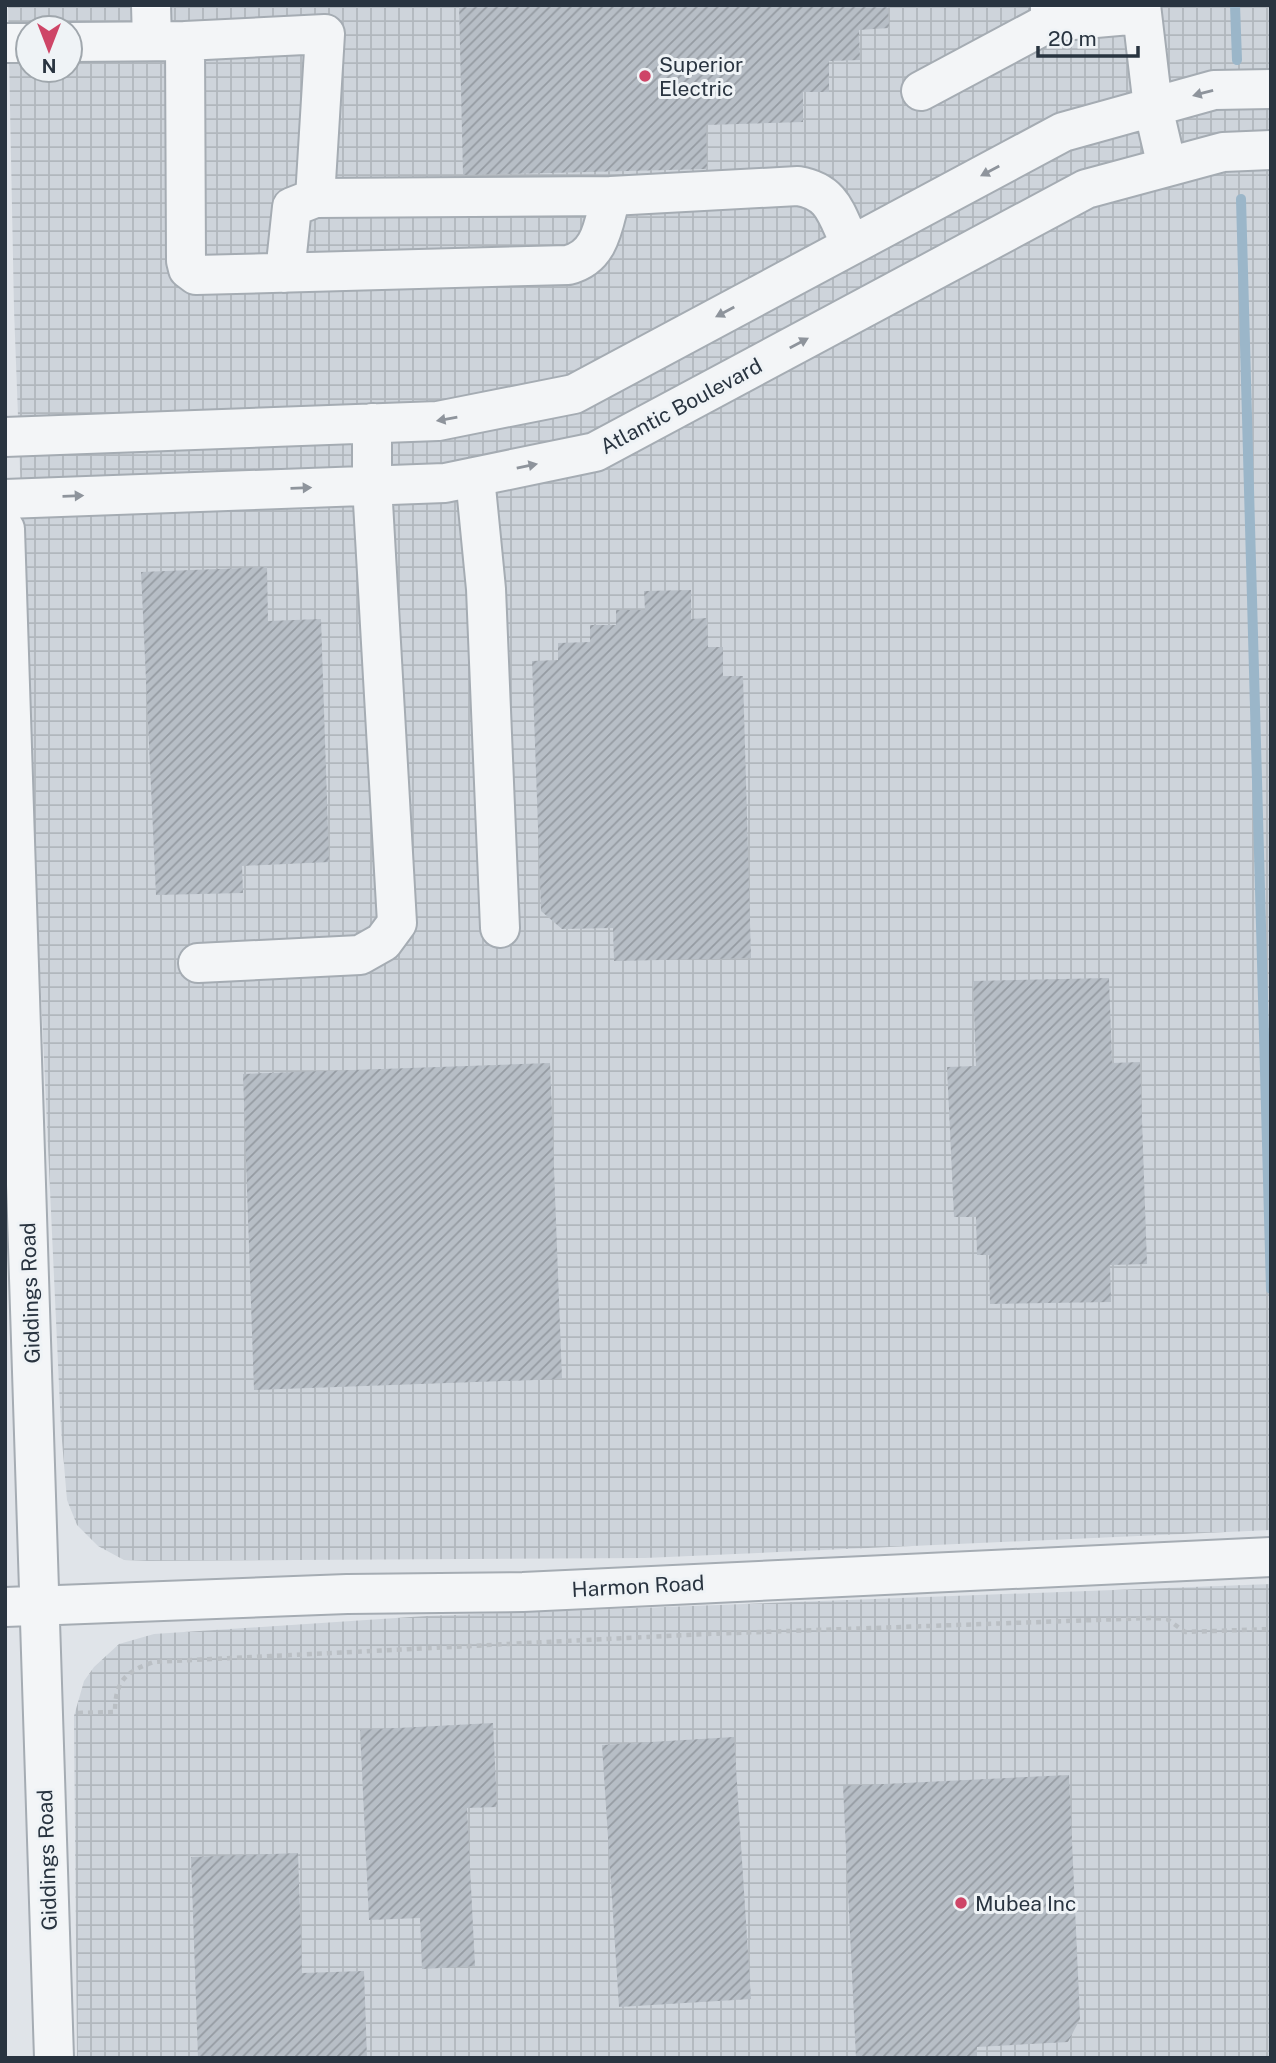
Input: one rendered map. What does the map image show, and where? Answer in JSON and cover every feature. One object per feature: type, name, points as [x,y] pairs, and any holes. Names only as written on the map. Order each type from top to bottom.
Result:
[{"type":"street","points":[[921,91],[1050,14],[1141,9],[1153,107],[1167,167]]},
{"type":"street","points":[[84,40],[233,22],[325,20],[315,198]]},
{"type":"street","points":[[163,29],[188,269],[196,275],[568,265],[583,261],[596,249],[611,196]]},
{"type":"street","points":[[5,437],[438,421],[574,394],[1063,132],[1214,90],[1271,89]]},
{"type":"street","name":"Atlantic Boulevard","points":[[5,499],[445,483],[595,452],[1086,189],[1223,152],[1271,150]]},
{"type":"street","points":[[285,273],[292,207],[315,198],[611,196],[798,186],[818,190],[832,204],[851,245]]},
{"type":"street","points":[[198,963],[360,955],[383,942],[397,923],[372,485],[372,423]]},
{"type":"street","points":[[475,477],[486,589],[500,928]]},
{"type":"street","name":"Giddings Road","points":[[5,529],[22,1607],[54,2058]]},
{"type":"street","name":"Harmon Road","points":[[22,1607],[347,1594],[523,1592],[1271,1558]]},
{"type":"path","points":[[71,1713],[115,1712],[115,1696],[120,1679],[132,1670],[153,1662],[706,1634],[1151,1618],[1167,1619],[1185,1632],[1271,1629]]},
{"type":"shaded area","points":[[8,5],[1271,5],[1271,1530],[645,1558],[149,1561],[124,1560],[98,1546],[77,1525],[67,1500],[61,1429],[33,820],[14,309]]},
{"type":"shaded area","points":[[1271,1584],[1271,2058],[77,2058],[74,1716],[84,1681],[94,1667],[119,1644],[154,1634],[426,1616]]},
{"type":"building","name":"Superior Electric","points":[[459,5],[888,5],[889,28],[859,30],[860,60],[829,61],[829,92],[803,92],[803,122],[706,125],[707,169],[463,175]]},
{"type":"building","points":[[267,567],[268,621],[321,619],[329,862],[242,866],[243,893],[156,895],[141,572]]},
{"type":"building","points":[[691,590],[691,619],[707,618],[708,647],[723,647],[723,676],[743,676],[751,958],[614,961],[613,928],[562,929],[541,911],[532,661],[558,660],[558,643],[590,642],[590,625],[616,625],[616,610],[645,610],[644,591]]},
{"type":"building","points":[[1109,978],[1112,1063],[1140,1062],[1147,1264],[1110,1265],[1111,1302],[990,1304],[989,1255],[977,1255],[976,1217],[954,1217],[947,1067],[976,1066],[973,981]]},
{"type":"building","points":[[550,1063],[562,1379],[254,1390],[243,1074]]},
{"type":"building","points":[[493,1723],[497,1807],[467,1808],[475,1966],[422,1969],[420,1918],[369,1920],[360,1730]]},
{"type":"building","points":[[734,1737],[751,1999],[619,2007],[602,1745]]},
{"type":"building","name":"Mubea Inc","points":[[1069,1775],[1080,2019],[1068,2042],[977,2047],[977,2058],[856,2058],[843,1786]]},
{"type":"building","points":[[298,1853],[302,1973],[364,1971],[367,2058],[198,2058],[191,1857]]},
{"type":"waterway","points":[[1235,5],[1237,60]]},
{"type":"waterway","points":[[1241,199],[1271,1289]]},
{"type":"place","name":"Superior Electric","points":[[645,76]]},
{"type":"place","name":"Mubea Inc","points":[[961,1903]]}]
